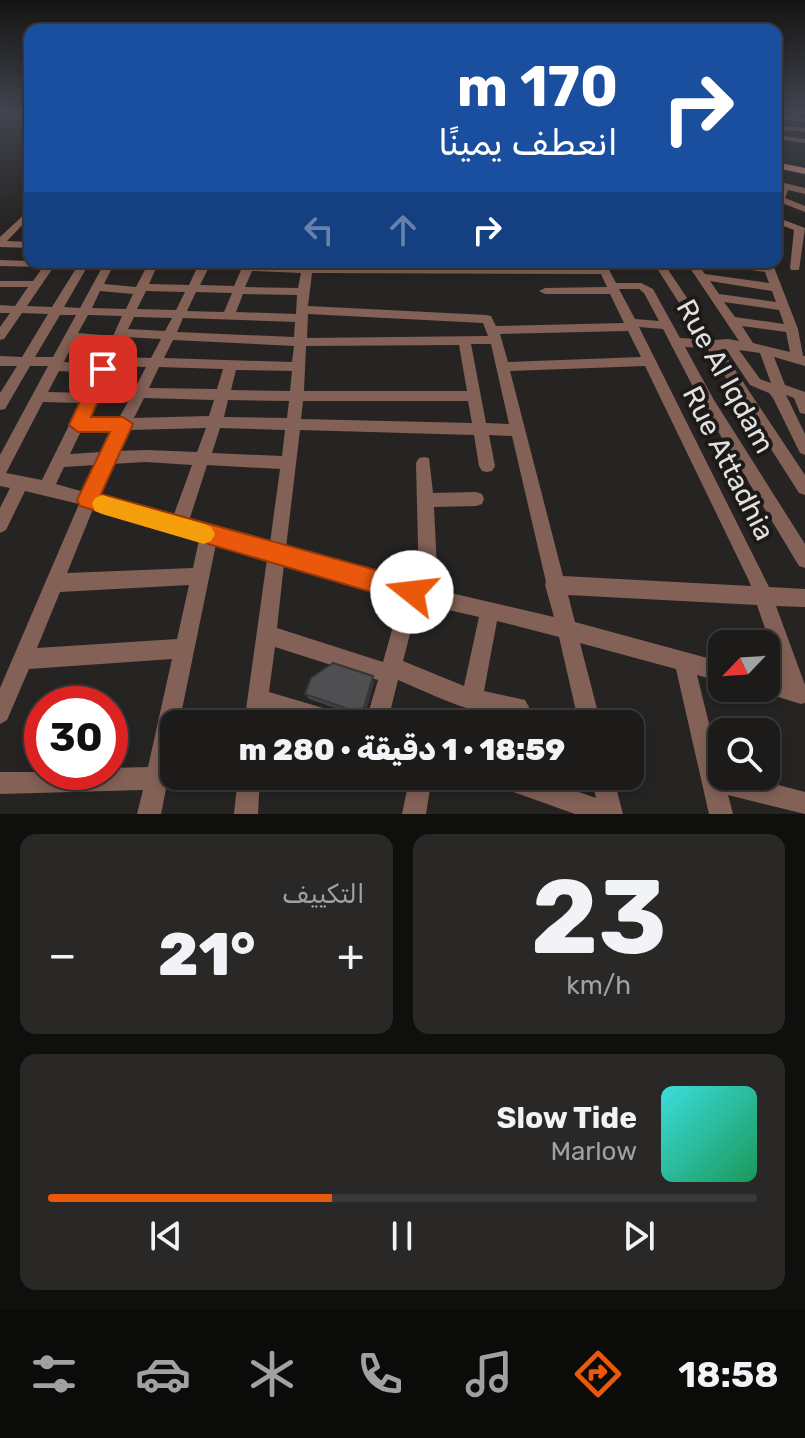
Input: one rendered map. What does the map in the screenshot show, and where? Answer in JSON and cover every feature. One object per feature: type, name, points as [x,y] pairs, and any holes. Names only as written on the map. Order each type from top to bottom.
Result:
[{"type":"street","points":[[782,168],[805,174]]},
{"type":"street","points":[[782,185],[805,191]]},
{"type":"street","points":[[782,200],[805,209]]},
{"type":"street","points":[[0,244],[24,217]]},
{"type":"street","points":[[782,222],[802,230],[800,270]]},
{"type":"street","points":[[13,227],[24,227]]},
{"type":"street","points":[[0,244],[24,245]]},
{"type":"street","points":[[0,263],[24,263]]},
{"type":"street","points":[[0,335],[47,268]]},
{"type":"street","points":[[0,405],[81,268]]},
{"type":"street","points":[[0,470],[107,268]]},
{"type":"street","points":[[46,488],[92,395],[127,313],[151,268]]},
{"type":"street","points":[[0,713],[87,500],[202,268]]},
{"type":"street","points":[[229,314],[247,268]]},
{"type":"street","points":[[257,710],[297,396],[303,292],[308,268]]},
{"type":"street","name":"Rue Attadhia","points":[[603,268],[765,595],[801,694]]},
{"type":"street","points":[[662,268],[805,488]]},
{"type":"street","points":[[695,268],[749,346]]},
{"type":"street","points":[[771,268],[801,360]]},
{"type":"street","points":[[702,277],[777,288]]},
{"type":"street","points":[[0,284],[36,284]]},
{"type":"street","points":[[96,287],[303,292]]},
{"type":"street","points":[[545,291],[613,288]]},
{"type":"street","name":"Rue Al Iqdam","points":[[613,288],[646,288],[709,404],[805,560]]},
{"type":"street","points":[[716,297],[784,307]]},
{"type":"street","points":[[0,309],[82,314],[178,312],[485,318],[494,335],[587,710]]},
{"type":"street","points":[[733,321],[792,329]]},
{"type":"street","points":[[70,337],[167,336],[302,342],[464,339],[631,325],[667,325]]},
{"type":"street","points":[[464,339],[487,466]]},
{"type":"street","points":[[677,342],[749,346],[801,360]]},
{"type":"street","points":[[728,343],[755,382],[774,389],[779,395],[805,449]]},
{"type":"street","points":[[765,350],[780,388],[800,395],[805,409]]},
{"type":"street","points":[[0,361],[105,365],[154,360],[299,367]]},
{"type":"street","points":[[502,367],[649,361]]},
{"type":"street","points":[[178,527],[215,422],[231,364]]},
{"type":"street","points":[[39,397],[140,391],[297,396],[474,396]]},
{"type":"street","points":[[78,425],[215,422],[516,430]]},
{"type":"street","points":[[61,461],[203,458],[286,463]]},
{"type":"street","points":[[380,710],[391,670],[420,595],[426,500],[424,463]]},
{"type":"street","points":[[0,479],[46,488],[420,595],[708,668]]},
{"type":"street","points":[[0,525],[21,482]]},
{"type":"street","points":[[426,500],[476,499]]},
{"type":"street","points":[[149,814],[209,535]]},
{"type":"street","points":[[54,583],[201,576]]},
{"type":"street","points":[[554,585],[805,598]]},
{"type":"street","points":[[472,700],[489,612]]},
{"type":"street","points":[[266,634],[391,670],[472,700],[518,707]]},
{"type":"street","points":[[22,659],[185,648]]},
{"type":"street","points":[[684,662],[708,762]]},
{"type":"street","points":[[780,688],[801,694]]},
{"type":"street","points":[[258,699],[294,710]]},
{"type":"street","points":[[0,783],[158,778]]},
{"type":"street","points":[[246,814],[248,790]]},
{"type":"street","points":[[414,814],[418,790]]},
{"type":"street","points":[[540,790],[610,814]]},
{"type":"street","points":[[605,790],[610,814]]},
{"type":"street","points":[[715,790],[721,814]]},
{"type":"street","points":[[753,790],[805,804]]},
{"type":"building","points":[[333,663],[373,676],[363,710],[351,710],[305,694],[311,678]]},
{"type":"slow traffic","points":[[102,504],[204,534]]},
{"type":"route","points":[[103,369],[78,425],[123,424],[87,500],[412,592]]}]
